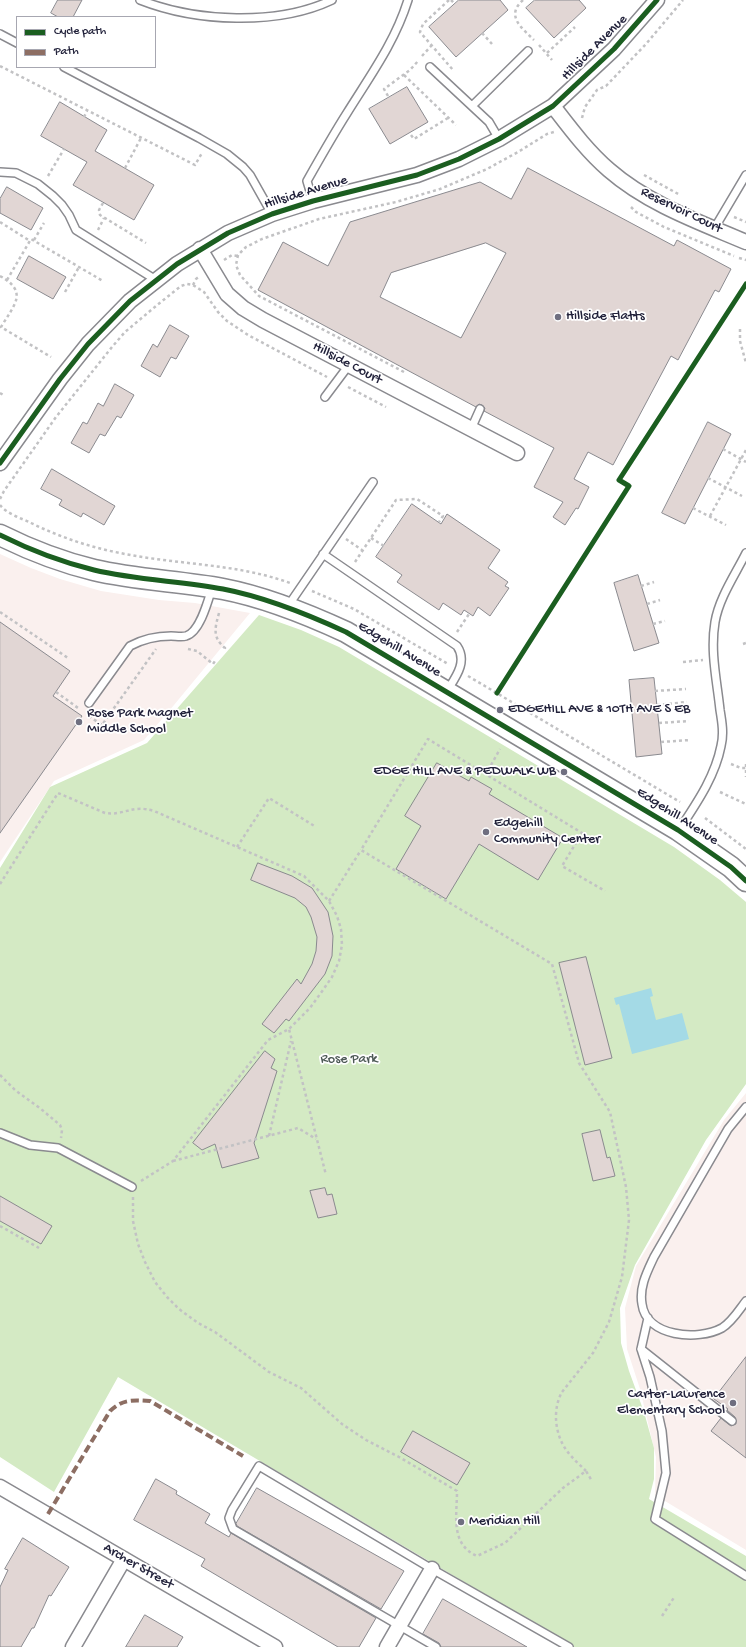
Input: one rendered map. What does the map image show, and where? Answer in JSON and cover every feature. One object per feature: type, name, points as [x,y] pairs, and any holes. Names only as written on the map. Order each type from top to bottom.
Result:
[{"type":"street","name":"Hillside Avenue","points":[[0,463],[60,378],[88,344],[119,312],[156,280],[200,249],[228,233],[272,214],[313,201],[417,175],[466,156],[499,139],[553,106],[614,49],[657,0]]},
{"type":"street","name":"Reservoir Court","points":[[553,106],[577,137],[609,170],[643,195],[682,215],[746,242]]},
{"type":"street","name":"Hillside Court","points":[[200,249],[228,294],[243,308],[517,453]]},
{"type":"street","name":"Edgehill Avenue","points":[[0,535],[42,554],[94,570],[224,589],[287,608],[315,618],[346,632],[678,830],[731,867],[746,881]]},
{"type":"street","name":"Archer Street","points":[[0,1487],[275,1647]]},
{"type":"street","points":[[73,1647],[124,1559]]},
{"type":"street","points":[[387,1647],[432,1569]]},
{"type":"lane","points":[[140,0],[181,11],[218,17],[255,18],[278,16],[301,11],[332,0]]},
{"type":"lane","points":[[313,201],[307,181],[347,113],[383,57],[396,32],[408,0]]},
{"type":"lane","points":[[0,34],[16,42]]},
{"type":"lane","points":[[472,106],[528,52]]},
{"type":"lane","points":[[430,67],[489,122],[499,139]]},
{"type":"lane","points":[[66,68],[227,154],[243,167],[256,184],[272,214]]},
{"type":"lane","points":[[0,172],[16,173],[28,178],[42,187],[62,205],[69,215],[76,230],[156,280]]},
{"type":"lane","points":[[714,229],[722,213],[746,175]]},
{"type":"lane","points":[[325,397],[338,382],[349,365]]},
{"type":"lane","points":[[471,429],[480,409]]},
{"type":"lane","points":[[287,608],[373,482]]},
{"type":"lane","points":[[678,830],[704,790],[715,767],[721,747],[722,725],[712,642],[716,614],[746,553]]},
{"type":"lane","points":[[323,554],[451,641],[460,651],[462,662],[447,692]]},
{"type":"lane","points":[[89,702],[130,646],[139,641],[156,636],[187,636],[193,631],[205,610],[212,587]]},
{"type":"lane","points":[[746,1107],[728,1129],[654,1257],[645,1276],[641,1296],[642,1306],[648,1318],[658,1327],[671,1332],[690,1335],[711,1332],[722,1328],[731,1321],[746,1301]]},
{"type":"lane","points":[[0,1133],[30,1146],[58,1148],[132,1187]]},
{"type":"lane","points":[[648,1318],[641,1349],[650,1377],[662,1431],[666,1473],[655,1519],[746,1576]]},
{"type":"lane","points":[[641,1349],[732,1421]]},
{"type":"lane","points":[[436,1647],[233,1529],[229,1518],[232,1510],[259,1466],[432,1569],[569,1647]]},
{"type":"path","points":[[455,4],[450,0],[423,24],[420,28],[420,32],[458,75]]},
{"type":"path","points":[[523,0],[516,10],[516,21],[552,60]]},
{"type":"path","points":[[582,119],[585,107],[597,90],[606,86],[646,44],[683,0]]},
{"type":"path","points":[[547,53],[575,27]]},
{"type":"path","points":[[482,34],[492,44]]},
{"type":"path","points":[[388,96],[384,89],[404,75],[432,46]]},
{"type":"path","points":[[0,66],[195,165],[207,142]]},
{"type":"path","points":[[404,75],[456,125]]},
{"type":"path","points":[[84,117],[88,111]]},
{"type":"path","points":[[411,136],[414,139],[448,118]]},
{"type":"path","points":[[404,372],[259,296],[240,275],[236,266],[238,255],[246,247],[262,239],[319,219],[396,202],[440,189],[493,165],[547,134],[561,132]]},
{"type":"path","points":[[124,168],[141,138]]},
{"type":"path","points":[[42,187],[64,149]]},
{"type":"path","points":[[638,171],[684,197]]},
{"type":"path","points":[[103,203],[99,210],[100,215],[146,243]]},
{"type":"path","points":[[628,204],[636,212],[664,227],[746,260]]},
{"type":"path","points":[[722,213],[746,222]]},
{"type":"path","points":[[0,222],[30,241]]},
{"type":"path","points":[[34,240],[44,223]]},
{"type":"path","points":[[7,280],[31,239],[103,281]]},
{"type":"path","points":[[65,292],[80,267]]},
{"type":"path","points":[[0,276],[7,280],[16,289],[16,300],[1,327],[51,357]]},
{"type":"path","points":[[0,499],[4,491],[56,417],[112,346],[125,332],[156,306],[181,286],[187,284],[193,285],[204,292],[218,312],[228,322],[248,335],[386,408]]},
{"type":"path","points":[[740,329],[740,340],[746,363]]},
{"type":"path","points":[[0,393],[5,396]]},
{"type":"path","points":[[723,450],[746,462]]},
{"type":"path","points":[[710,516],[746,450]]},
{"type":"path","points":[[708,478],[742,496]]},
{"type":"path","points":[[348,571],[396,500],[417,499],[443,516],[439,522]]},
{"type":"path","points":[[693,508],[726,525]]},
{"type":"path","points":[[338,533],[362,550]]},
{"type":"path","points":[[371,538],[384,546]]},
{"type":"path","points":[[641,586],[654,582]]},
{"type":"path","points":[[647,604],[660,600]]},
{"type":"path","points":[[0,612],[68,658]]},
{"type":"path","points":[[219,613],[216,634],[218,642],[225,648],[223,650]]},
{"type":"path","points":[[451,641],[469,614]]},
{"type":"path","points":[[653,624],[665,621]]},
{"type":"path","points":[[85,713],[102,725],[157,648]]},
{"type":"path","points":[[184,648],[197,651],[213,664],[215,661]]},
{"type":"path","points":[[683,662],[713,659]]},
{"type":"path","points":[[501,686],[497,693],[680,802]]},
{"type":"path","points":[[656,691],[686,689]]},
{"type":"path","points":[[56,692],[79,708]]},
{"type":"path","points":[[657,705],[687,702]]},
{"type":"path","points":[[659,723],[689,721]]},
{"type":"path","points":[[329,901],[428,739],[582,832],[562,866],[605,891]]},
{"type":"path","points":[[661,742],[690,740]]},
{"type":"path","points":[[491,766],[500,749]]},
{"type":"path","points":[[731,764],[740,768],[746,766],[746,777]]},
{"type":"path","points":[[720,792],[746,804]]},
{"type":"path","points":[[0,884],[58,793],[97,810],[112,814],[145,808],[304,876],[329,901],[337,916],[342,944],[339,961],[332,976],[310,1008],[289,1029],[268,1040],[173,1161]]},
{"type":"path","points":[[237,847],[269,798],[316,828]]},
{"type":"path","points":[[705,818],[746,849]]},
{"type":"path","points":[[361,850],[552,964],[579,1063],[610,1112],[626,1187],[629,1220],[622,1277],[609,1322],[594,1353],[562,1392],[558,1399],[556,1409],[558,1429],[563,1444],[568,1452],[586,1471],[592,1481]]},
{"type":"path","points":[[289,1029],[326,1175]]},
{"type":"path","points":[[269,1136],[291,1038]]},
{"type":"path","points":[[0,1075],[15,1090],[60,1125],[62,1135],[58,1148]]},
{"type":"path","points":[[317,1139],[298,1128],[173,1161],[132,1187],[134,1221],[138,1244],[155,1282],[167,1297],[198,1324],[215,1332],[269,1372],[302,1388],[342,1424],[366,1440],[399,1457],[457,1491],[457,1535],[468,1552],[477,1556],[505,1543],[563,1488],[586,1471]]},
{"type":"path","points":[[0,1226],[39,1248]]},
{"type":"path","points":[[662,1616],[675,1596]]},
{"type":"shaded area","name":"Rose Park Magnet Middle School","points":[[0,554],[60,579],[101,591],[159,600],[195,603],[250,613],[144,740],[54,781],[0,862]]},
{"type":"shaded area","points":[[746,1093],[746,1550],[655,1495],[656,1457],[640,1389],[627,1349],[625,1308],[636,1266],[724,1120]]},
{"type":"green space","name":"Rose Park","points":[[259,615],[301,630],[339,647],[674,847],[720,880],[746,902],[746,1084],[706,1140],[635,1265],[620,1308],[621,1343],[629,1371],[644,1412],[654,1448],[654,1479],[649,1499],[746,1556],[746,1647],[574,1647],[118,1377],[54,1492],[0,1457],[0,868],[50,787],[147,743]]},
{"type":"water","points":[[651,988],[653,996],[650,997],[656,1020],[682,1013],[689,1039],[632,1054],[619,1004],[616,1005],[614,998]]},
{"type":"building","points":[[58,0],[82,0],[74,16],[56,16],[51,13]]},
{"type":"building","points":[[459,0],[500,0],[508,10],[456,57],[429,27]]},
{"type":"building","points":[[535,0],[579,0],[586,8],[554,38],[526,8]]},
{"type":"building","points":[[407,87],[428,122],[390,144],[369,109]]},
{"type":"building","points":[[60,102],[107,130],[95,151],[154,185],[134,220],[73,185],[87,162],[41,136]]},
{"type":"building","name":"Hillside Flatts","points":[[528,168],[674,246],[677,240],[731,269],[719,292],[715,290],[678,360],[671,356],[613,465],[588,452],[574,479],[589,487],[578,509],[576,508],[565,525],[553,517],[563,502],[534,487],[554,448],[484,411],[485,408],[482,405],[479,404],[476,407],[258,290],[283,242],[328,266],[350,222],[480,182],[511,199]],"holes":[[[486,243],[506,253],[461,338],[380,297],[391,273]]]},
{"type":"building","points":[[7,187],[43,208],[31,230],[0,213],[0,199]]},
{"type":"building","points":[[29,256],[66,277],[53,299],[17,279]]},
{"type":"building","points":[[170,325],[189,336],[176,359],[171,357],[160,377],[141,366],[153,344],[157,347]]},
{"type":"building","points":[[115,384],[134,395],[121,418],[117,416],[105,436],[100,434],[89,453],[71,443],[83,422],[87,424],[98,403],[103,406]]},
{"type":"building","points":[[708,422],[731,434],[685,524],[662,513]]},
{"type":"building","points":[[52,469],[115,506],[104,525],[83,513],[81,517],[59,505],[62,500],[41,489]]},
{"type":"building","points":[[412,504],[441,524],[447,514],[500,550],[488,568],[508,582],[505,586],[509,588],[490,616],[478,607],[473,616],[464,610],[461,615],[443,603],[439,610],[397,582],[402,575],[376,557]]},
{"type":"building","points":[[638,575],[659,643],[634,651],[614,583]]},
{"type":"building","name":"Rose Park Magnet Middle School","points":[[0,622],[70,671],[53,696],[82,716],[0,833]]},
{"type":"building","points":[[654,678],[662,754],[636,757],[629,680]]},
{"type":"building","name":"Edgehill Community Center","points":[[437,763],[469,781],[471,777],[492,789],[489,794],[563,838],[538,880],[479,844],[446,899],[396,869],[421,826],[405,816]]},
{"type":"building","points":[[258,863],[292,876],[312,888],[328,912],[333,936],[332,956],[325,974],[289,1021],[286,1019],[274,1033],[262,1024],[297,979],[301,984],[312,964],[316,951],[317,937],[311,917],[306,907],[295,898],[251,880]]},
{"type":"building","points":[[586,957],[612,1058],[585,1065],[559,963]]},
{"type":"building","points":[[265,1051],[275,1059],[271,1068],[277,1071],[254,1143],[259,1158],[222,1168],[215,1144],[202,1150],[193,1143]]},
{"type":"building","points":[[600,1130],[607,1158],[610,1157],[615,1176],[593,1181],[582,1134]]},
{"type":"building","points":[[325,1188],[327,1195],[332,1194],[337,1214],[318,1218],[310,1191]]},
{"type":"building","points":[[0,1196],[52,1226],[41,1244],[0,1221]]},
{"type":"building","name":"Carter-Lawrence Elementary School","points":[[746,1357],[746,1458],[711,1431],[721,1418],[731,1426],[736,1424],[735,1417],[727,1410],[728,1409],[714,1399]]},
{"type":"building","points":[[413,1431],[470,1463],[457,1485],[401,1452]]},
{"type":"building","points":[[156,1479],[177,1491],[176,1494],[210,1514],[205,1523],[229,1537],[231,1533],[376,1618],[359,1647],[338,1647],[201,1566],[205,1559],[134,1520]]},
{"type":"building","points":[[257,1488],[404,1571],[381,1609],[237,1526],[236,1524]]},
{"type":"building","points":[[23,1538],[69,1567],[51,1596],[49,1595],[34,1628],[32,1628],[21,1647],[0,1647],[0,1587],[8,1570],[5,1569]]},
{"type":"building","points":[[443,1599],[527,1647],[441,1647],[439,1643],[423,1634]]},
{"type":"building","points":[[145,1615],[183,1637],[177,1647],[126,1647]]},
{"type":"marked path","points":[[48,1514],[110,1411],[124,1402],[150,1401],[243,1456]]},
{"type":"cycle path","points":[[0,463],[60,379],[88,344],[130,301],[177,264],[228,233],[272,214],[313,201],[417,175],[459,159],[499,139],[553,106],[614,49],[657,0]]},
{"type":"cycle path","points":[[497,693],[629,486],[619,480],[746,284]]},
{"type":"cycle path","points":[[0,535],[46,555],[94,570],[239,592],[270,601],[346,632],[678,830],[731,867],[746,881]]},
{"type":"place","name":"Hillside Flatts","points":[[558,317]]},
{"type":"place","name":"EDGEHILL AVE & 10TH AVE S EB","points":[[500,710]]},
{"type":"place","name":"Rose Park Magnet Middle School","points":[[79,722]]},
{"type":"place","name":"EDGE HILL AVE & PEDWALK WB","points":[[564,772]]},
{"type":"place","name":"Edgehill Community Center","points":[[486,832]]},
{"type":"place","name":"Carter-Lawrence Elementary School","points":[[733,1403]]},
{"type":"place","name":"Meridian Hill","points":[[461,1522]]}]
